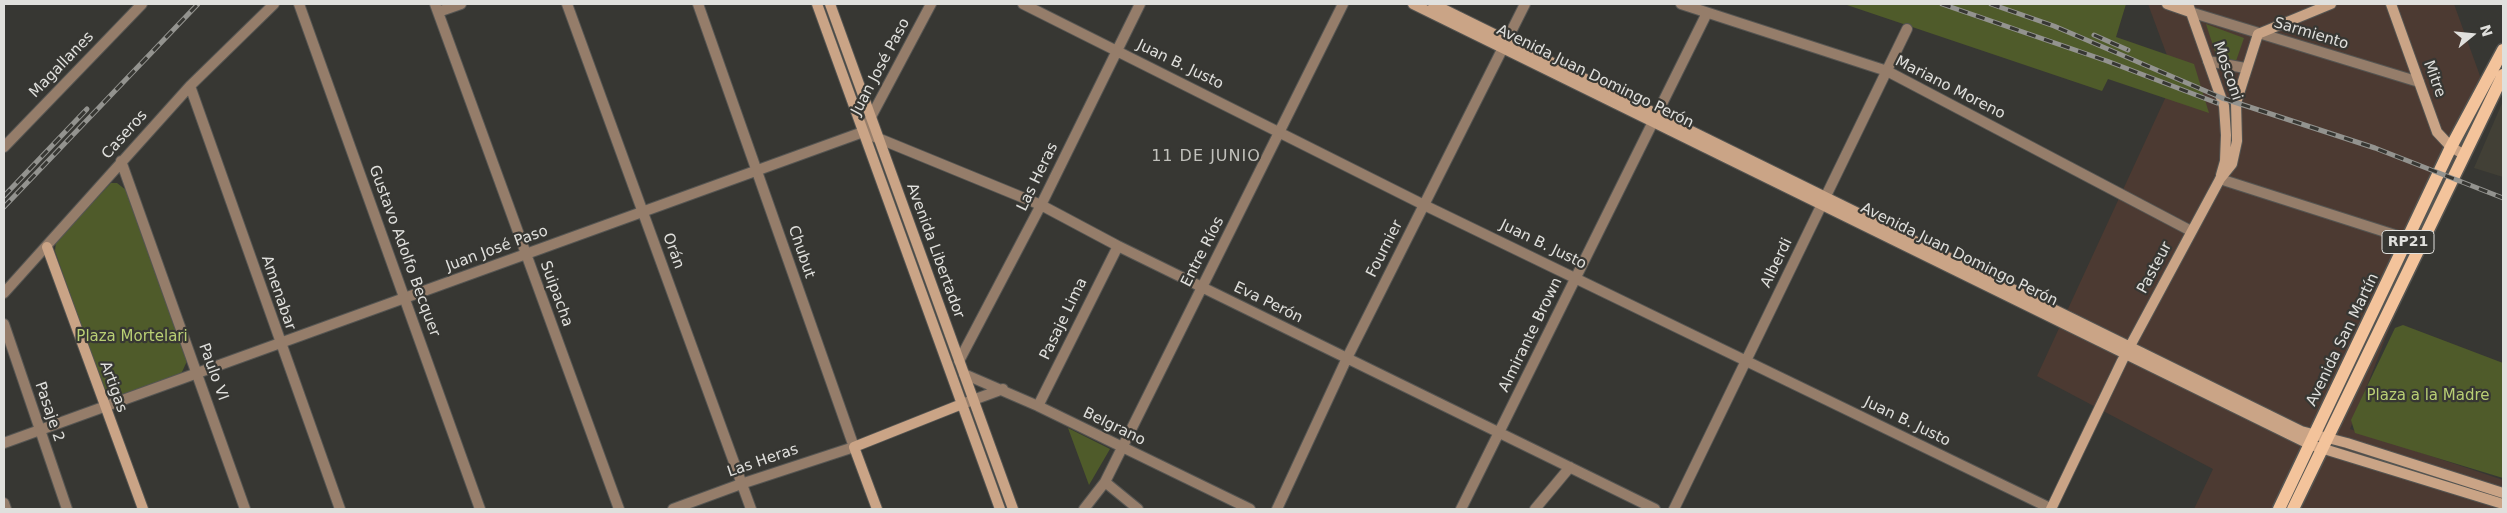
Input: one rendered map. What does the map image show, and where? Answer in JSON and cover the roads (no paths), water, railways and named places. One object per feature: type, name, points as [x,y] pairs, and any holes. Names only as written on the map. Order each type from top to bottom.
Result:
[{"type":"main road","name":"Avenida Libertador","points":[[817,4],[1000,509]]},
{"type":"main road","name":"Avenida Libertador","points":[[830,4],[1013,509]]},
{"type":"main road","name":"Avenida Juan Domingo Perón","points":[[1413,4],[1504,44],[2128,351],[2319,441],[2503,504]]},
{"type":"main road","name":"Avenida Juan Domingo Perón","points":[[1433,4],[1504,44]]},
{"type":"main road","name":"Sarmiento","points":[[2167,4],[2189,8]]},
{"type":"main road","points":[[2258,34],[2331,4]]},
{"type":"main road","name":"Mitre","points":[[2391,4],[2437,132],[2451,147],[2463,154]]},
{"type":"main road","name":"Mosconi","points":[[2189,8],[2224,106],[2225,161],[2220,179]]},
{"type":"main road","name":"Pasteur","points":[[2051,509],[2128,351],[2191,231],[2220,179],[2232,164],[2237,141],[2236,103],[2245,68],[2258,34]]},
{"type":"main road","name":"Avenida San Martín","points":[[2415,241],[2451,147],[2503,50]]},
{"type":"main road","name":"Avenida San Martín","points":[[2280,509],[2319,441],[2415,241],[2463,154],[2503,75]]},
{"type":"main road","name":"Artigas","points":[[47,247],[104,407],[143,509]]},
{"type":"main road","name":"Las Heras","points":[[854,446],[962,404]]},
{"type":"main road","name":"Avenida Juan Domingo Perón","points":[[2319,441],[2503,493]]},
{"type":"main road","name":"Avenida San Martín","points":[[2293,509],[2319,441]]},
{"type":"main road","name":"Chubut","points":[[854,446],[877,509]]},
{"type":"street","name":"Magallanes","points":[[4,147],[142,4]]},
{"type":"street","name":"Caseros","points":[[4,293],[190,86],[274,4]]},
{"type":"street","name":"Gustavo Adolfo Becquer","points":[[299,4],[480,509]]},
{"type":"street","points":[[437,8],[461,4]]},
{"type":"street","name":"Orán","points":[[567,4],[751,509]]},
{"type":"street","name":"Chubut","points":[[698,4],[854,446]]},
{"type":"street","name":"Juan José Paso","points":[[4,443],[863,132],[931,4]]},
{"type":"street","name":"Juan B. Justo","points":[[1023,4],[1424,205],[1576,277],[2051,509]]},
{"type":"street","name":"Las Heras","points":[[959,361],[1042,205],[1140,4]]},
{"type":"street","name":"Entre Ríos","points":[[1084,509],[1105,482],[1343,4]]},
{"type":"street","name":"Fournier","points":[[1277,509],[1347,358],[1524,4]]},
{"type":"street","name":"Mariano Moreno","points":[[1681,4],[1887,71],[2191,231]]},
{"type":"street","name":"Suipacha","points":[[437,8],[525,255],[619,509]]},
{"type":"street","name":"Sarmiento","points":[[2189,8],[2258,34],[2418,82]]},
{"type":"street","name":"Almirante Brown","points":[[1462,509],[1707,13]]},
{"type":"street","name":"Alberdi","points":[[1674,509],[1907,29]]},
{"type":"street","points":[[2208,61],[2245,68]]},
{"type":"street","name":"Amenabar","points":[[190,86],[340,509]]},
{"type":"street","name":"Eva Perón","points":[[863,132],[878,136],[1042,205],[1118,246],[1655,509]]},
{"type":"street","name":"Paulo VI","points":[[121,161],[246,509]]},
{"type":"street","points":[[2220,179],[2415,241]]},
{"type":"street","name":"Pasaje Lima","points":[[1038,406],[1118,246]]},
{"type":"street","name":"Pasaje 2","points":[[4,324],[66,509]]},
{"type":"street","name":"Belgrano","points":[[964,374],[1003,389],[1250,509]]},
{"type":"street","name":"Las Heras","points":[[962,404],[1003,389]]},
{"type":"street","name":"Las Heras","points":[[673,509],[854,446]]},
{"type":"street","points":[[1535,509],[1570,467]]},
{"type":"street","points":[[1105,482],[1138,509]]},
{"type":"street","points":[[4,503],[6,509]]},
{"type":"railway","points":[[4,207],[198,4]]},
{"type":"railway","points":[[1942,4],[2107,61],[2217,103]]},
{"type":"railway","points":[[1991,4],[2054,26],[2222,98],[2375,148],[2503,198]]},
{"type":"railway","points":[[2094,35],[2128,50]]},
{"type":"railway","points":[[4,196],[87,109]]},
{"type":"district","name":"11 DE JUNIO","points":[[1206,157]]},
{"type":"park label","name":"Plaza Mortelari","points":[[132,337]]},
{"type":"park label","name":"Plaza a la Madre","points":[[2428,396]]}]
